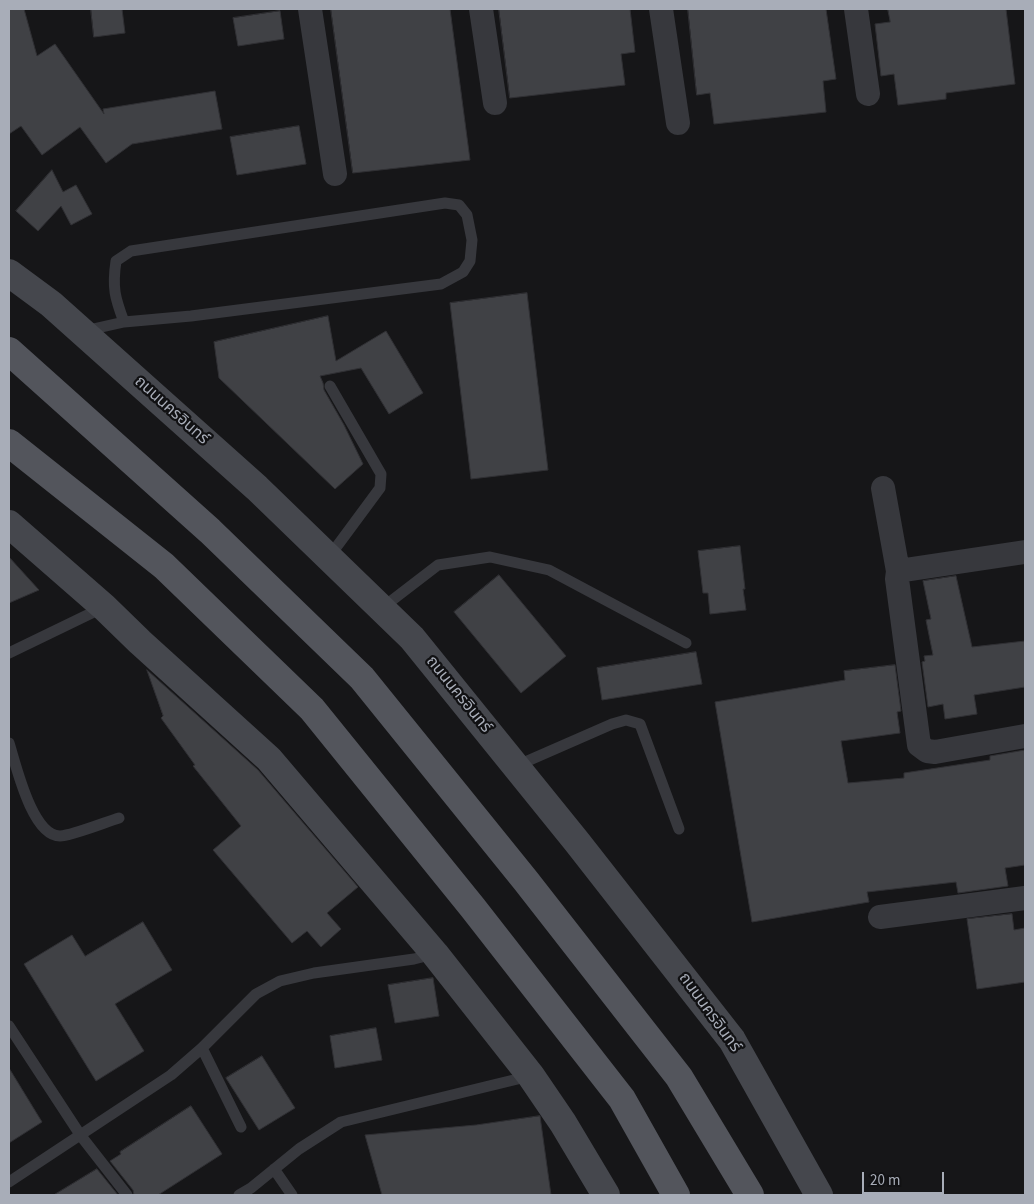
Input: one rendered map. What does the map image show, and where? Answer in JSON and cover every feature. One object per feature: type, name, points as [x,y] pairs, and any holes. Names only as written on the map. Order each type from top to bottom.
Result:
[{"type":"main road","name":"ถนนนครอินทร์","points":[[9,273],[51,304],[257,488],[412,638],[577,842],[732,1040],[819,1195]]},
{"type":"main road","points":[[9,352],[210,531],[362,678],[526,881],[679,1077],[750,1195]]},
{"type":"main road","points":[[9,444],[164,566],[312,709],[473,908],[622,1099],[676,1195]]},
{"type":"main road","points":[[9,524],[104,607],[269,759],[436,954],[531,1076],[563,1123],[606,1195]]},
{"type":"street","points":[[310,9],[335,174]]},
{"type":"street","points":[[481,9],[495,103]]},
{"type":"street","points":[[661,9],[678,123]]},
{"type":"street","points":[[856,9],[868,94]]},
{"type":"street","points":[[883,488],[898,571],[897,579],[919,745],[927,751],[935,752],[1025,736]]},
{"type":"street","points":[[898,571],[1025,552]]},
{"type":"street","points":[[880,917],[1025,898]]},
{"type":"lane","points":[[82,332],[124,322],[191,316],[441,284],[463,272],[470,261],[472,240],[467,215],[460,206],[445,203],[131,251],[116,261],[114,276],[114,296],[124,322]]},
{"type":"lane","points":[[329,557],[380,488],[381,474],[330,386]]},
{"type":"lane","points":[[382,608],[438,565],[490,557],[549,570],[686,643]]},
{"type":"lane","points":[[9,652],[104,607]]},
{"type":"lane","points":[[516,766],[612,724],[626,720],[640,724],[679,829]]},
{"type":"lane","points":[[9,743],[30,806],[42,828],[50,835],[61,836],[119,818]]},
{"type":"lane","points":[[9,1182],[81,1136],[170,1075],[202,1048],[256,994],[280,981],[314,973],[414,960],[436,954]]},
{"type":"lane","points":[[9,1026],[81,1136],[127,1195]]},
{"type":"lane","points":[[202,1048],[241,1127]]},
{"type":"lane","points":[[239,1195],[252,1188],[299,1149],[341,1122],[531,1076]]},
{"type":"lane","points":[[274,1169],[292,1195]]},
{"type":"building","points":[[9,9],[24,9],[37,56],[55,44],[104,114],[103,109],[215,91],[222,129],[132,144],[106,163],[80,127],[42,155],[21,126],[9,134]]},
{"type":"building","points":[[91,9],[122,9],[125,33],[94,37]]},
{"type":"building","points":[[331,9],[450,9],[470,160],[353,173]]},
{"type":"building","points":[[499,9],[630,9],[635,52],[621,54],[625,85],[510,98]]},
{"type":"building","points":[[688,9],[826,9],[836,79],[823,81],[826,112],[714,124],[710,93],[697,95]]},
{"type":"building","points":[[888,9],[1006,9],[1015,84],[946,93],[946,99],[898,105],[894,74],[881,76],[875,24],[890,22]]},
{"type":"building","points":[[280,11],[284,39],[238,46],[233,18]]},
{"type":"building","points":[[299,126],[306,164],[237,175],[230,137]]},
{"type":"building","points":[[52,170],[63,192],[76,185],[92,214],[71,225],[61,206],[38,231],[16,211]]},
{"type":"building","points":[[527,293],[548,470],[471,479],[450,303]]},
{"type":"building","points":[[328,316],[336,361],[386,331],[423,393],[389,414],[361,368],[320,376],[324,390],[363,464],[335,489],[219,378],[214,342]]},
{"type":"building","points":[[740,546],[746,610],[710,614],[708,593],[703,593],[698,551]]},
{"type":"building","points":[[9,557],[39,590],[9,603]]},
{"type":"building","points":[[499,575],[566,656],[521,693],[454,612]]},
{"type":"building","points":[[956,576],[972,647],[1025,641],[1025,687],[974,695],[977,714],[945,719],[943,704],[928,707],[922,662],[925,661],[924,656],[933,655],[926,620],[931,619],[923,581]]},
{"type":"building","points":[[696,652],[702,684],[602,700],[597,668]]},
{"type":"building","points":[[895,665],[901,711],[897,712],[900,733],[841,741],[848,783],[904,778],[904,773],[990,760],[990,756],[1025,750],[1025,865],[1005,868],[1008,886],[958,893],[956,882],[867,892],[869,902],[752,922],[715,702],[845,680],[844,671]]},
{"type":"building","points":[[147,670],[258,770],[358,887],[327,913],[341,929],[321,947],[307,931],[292,943],[213,850],[241,826],[193,766],[195,765],[161,718],[163,716]]},
{"type":"building","points":[[1012,914],[1014,930],[1025,928],[1025,982],[977,989],[967,919]]},
{"type":"building","points":[[143,922],[172,970],[115,1004],[144,1051],[96,1081],[24,964],[72,935],[85,956]]},
{"type":"building","points":[[433,978],[439,1016],[395,1023],[388,985]]},
{"type":"building","points":[[376,1028],[382,1060],[335,1068],[330,1036]]},
{"type":"building","points":[[262,1056],[295,1108],[259,1130],[226,1078]]},
{"type":"building","points":[[9,1068],[42,1122],[9,1143]]},
{"type":"building","points":[[191,1106],[222,1154],[158,1195],[134,1195],[133,1190],[110,1161],[121,1154],[120,1152]]},
{"type":"building","points":[[540,1116],[551,1195],[382,1195],[365,1135],[476,1125]]},
{"type":"building","points":[[97,1169],[118,1195],[54,1195]]}]
